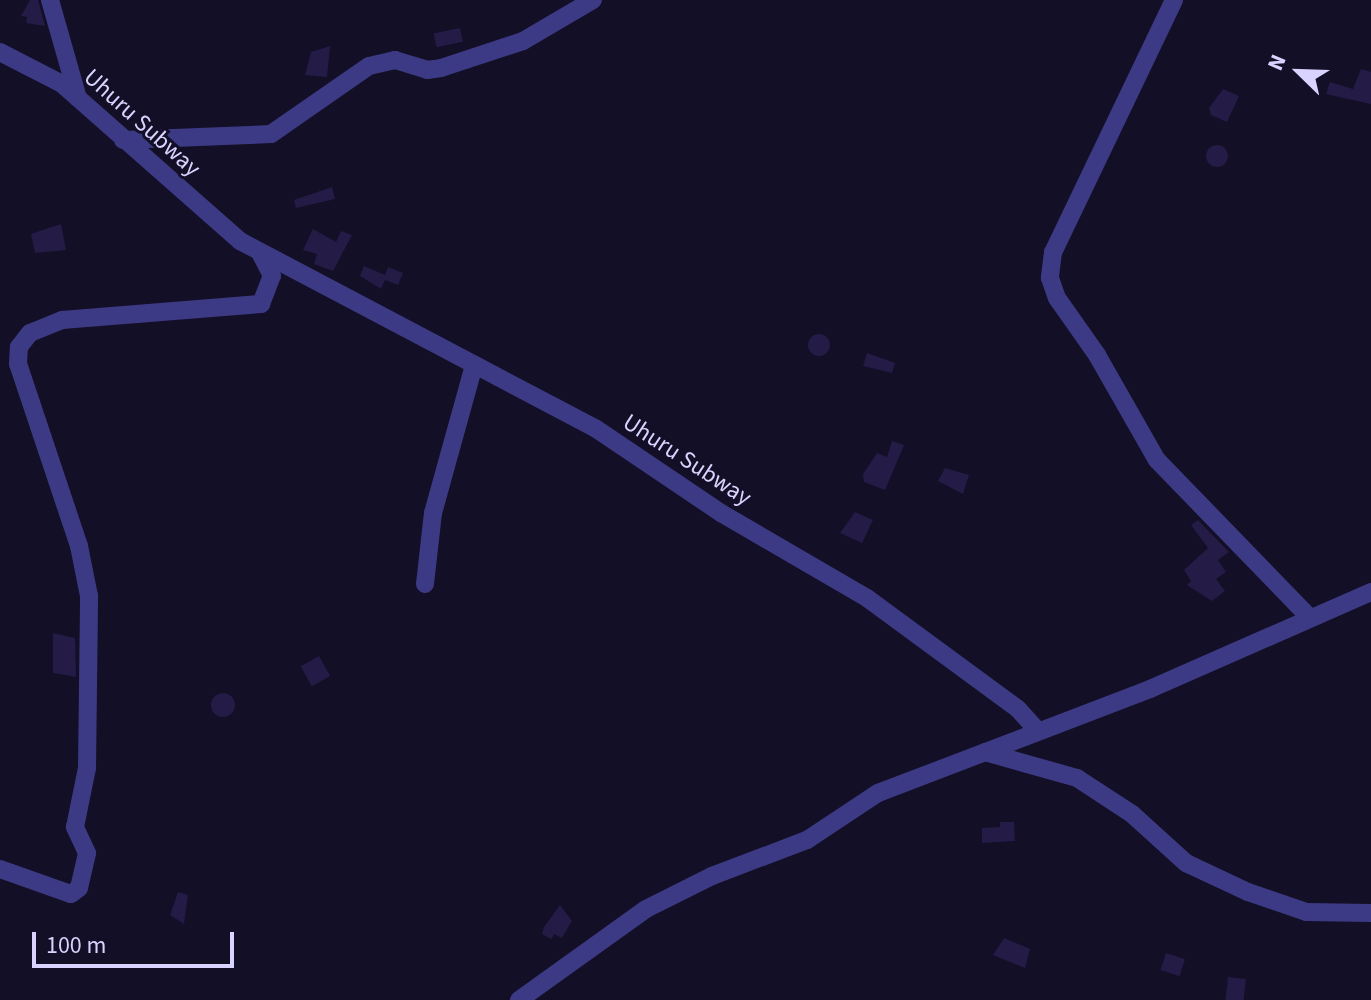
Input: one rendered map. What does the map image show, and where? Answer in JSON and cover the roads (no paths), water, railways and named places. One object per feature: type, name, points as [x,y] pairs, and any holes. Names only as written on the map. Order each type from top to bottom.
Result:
[{"type":"street","points":[[50,0],[78,98]]},
{"type":"street","points":[[123,140],[271,134],[369,66],[395,60],[427,70],[441,68],[523,41],[593,0]]},
{"type":"street","points":[[1174,0],[1053,252],[1050,278],[1061,305],[1103,364],[1157,460],[1310,618]]},
{"type":"street","name":"Uhuru Subway","points":[[0,52],[78,98],[221,226],[261,254],[595,428],[721,513],[856,591],[1018,709],[1036,729]]},
{"type":"street","points":[[0,869],[71,894],[79,888],[87,853],[75,827],[87,768],[88,587],[18,364],[19,347],[38,328],[62,320],[261,304],[272,276],[261,254]]},
{"type":"street","points":[[425,584],[433,513],[474,365]]},
{"type":"street","points":[[519,1000],[618,928],[673,895],[807,840],[897,784],[985,752],[1036,729],[1150,689],[1371,592]]},
{"type":"street","points":[[985,752],[1077,778],[1132,814],[1186,863],[1248,892],[1306,912],[1371,913]]}]
